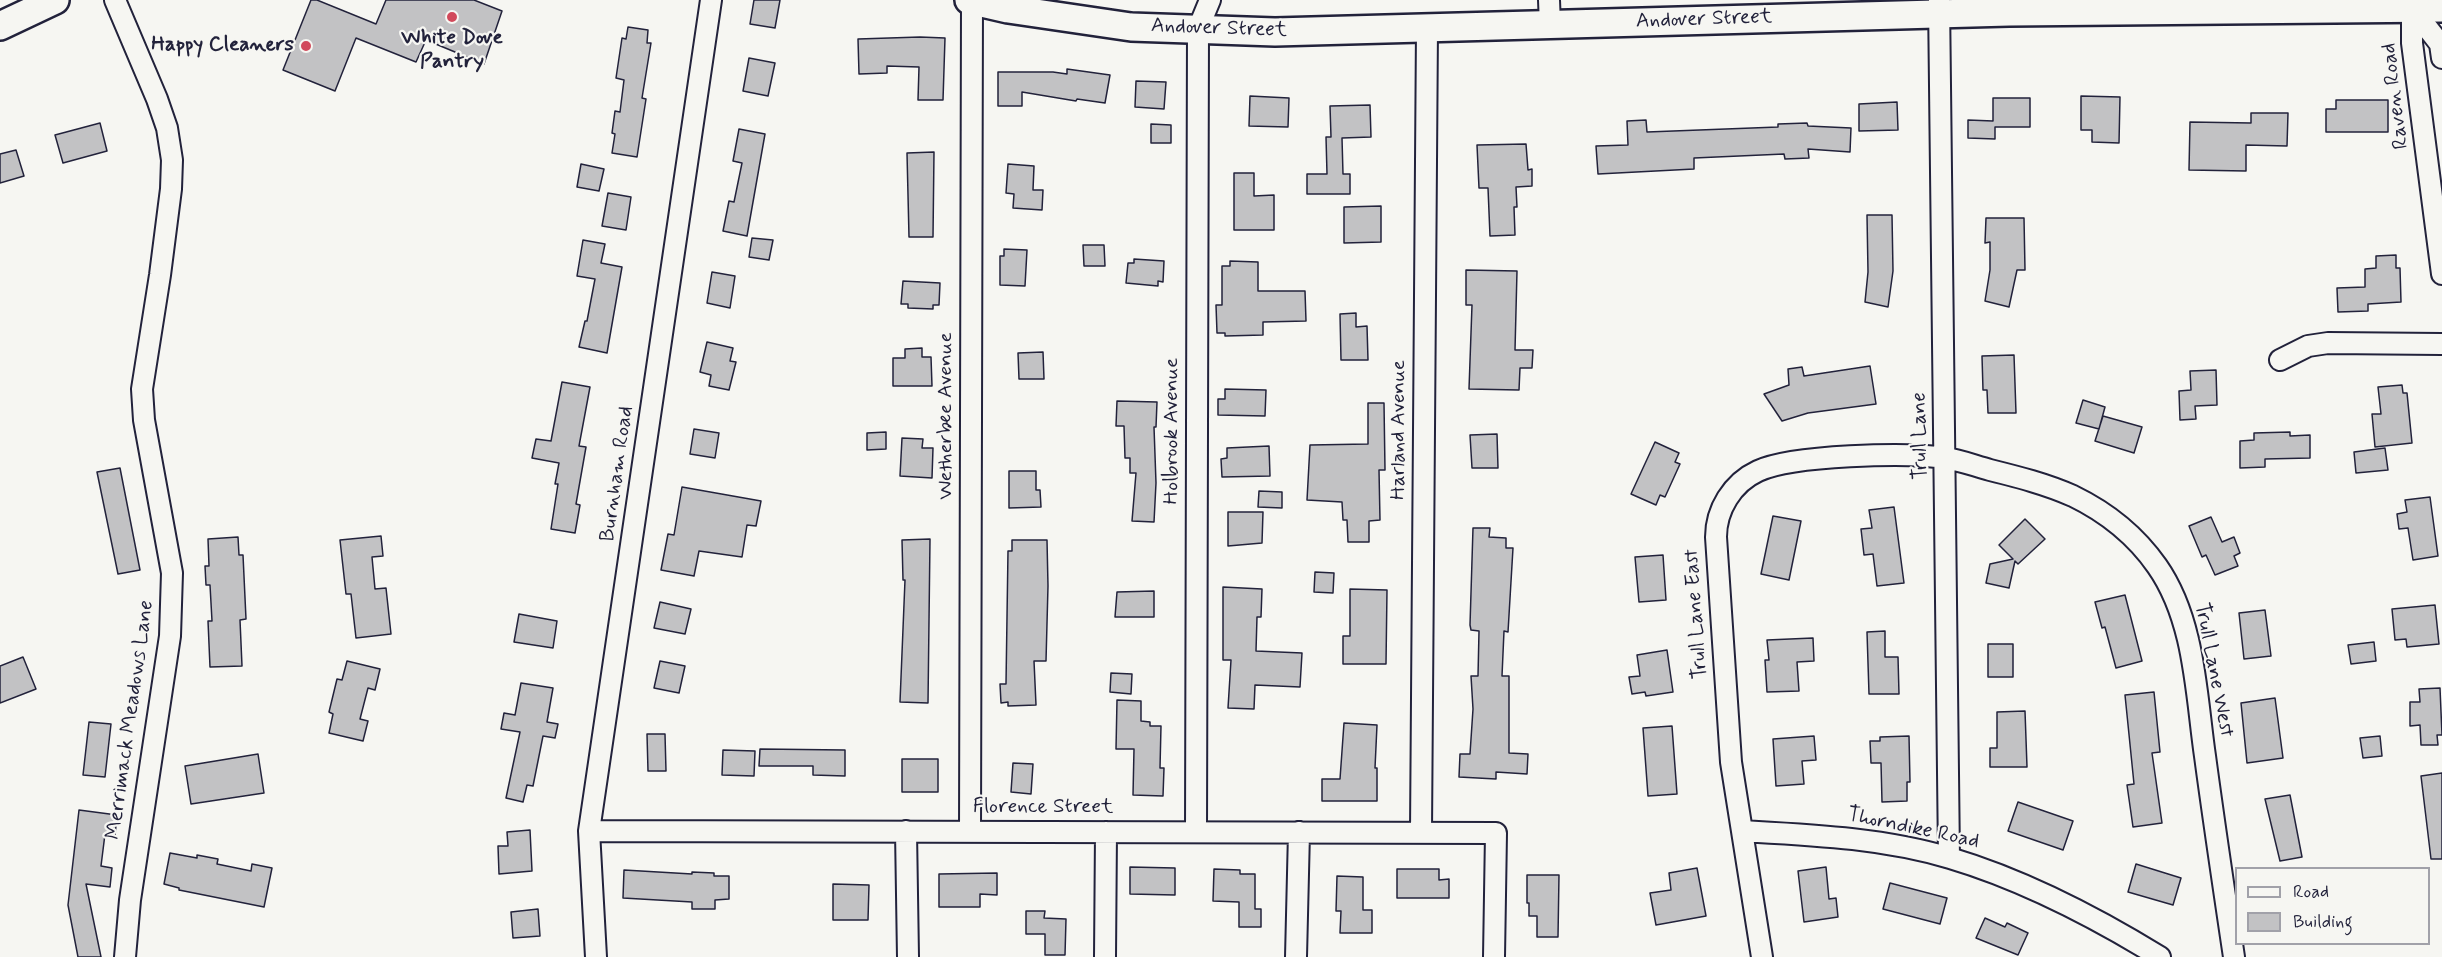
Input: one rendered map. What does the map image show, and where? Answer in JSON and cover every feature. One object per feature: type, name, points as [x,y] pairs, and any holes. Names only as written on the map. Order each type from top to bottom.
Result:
[{"type":"main road","points":[[0,26],[55,0]]},
{"type":"main road","name":"Andover Street","points":[[970,0],[1131,27],[1275,32],[1426,28],[1550,12],[1940,7],[2442,8]]},
{"type":"street","name":"Merrimack Meadows Lane","points":[[115,0],[157,99],[166,128],[172,160],[171,189],[160,275],[142,389],[144,420],[172,573],[170,636],[130,900],[125,957]]},
{"type":"street","name":"Burnham Road","points":[[596,957],[589,831],[711,0]]},
{"type":"street","name":"Wetherbee Avenue","points":[[970,0],[970,832]]},
{"type":"street","points":[[1198,29],[1210,0]]},
{"type":"street","name":"Trull Lane","points":[[1940,7],[1949,857]]},
{"type":"street","name":"Raven Road","points":[[2412,8],[2440,44],[2442,58]]},
{"type":"street","name":"Raven Road","points":[[2412,8],[2412,43],[2442,274]]},
{"type":"street","name":"Harland Avenue","points":[[1421,832],[1426,28]]},
{"type":"street","name":"Holbrook Avenue","points":[[1196,832],[1198,29]]},
{"type":"street","points":[[2280,360],[2308,346],[2328,343],[2442,344]]},
{"type":"street","name":"Trull Lane East","points":[[1762,957],[1731,762],[1716,537],[1718,515],[1730,493],[1758,470],[1811,460],[1841,458],[1899,456],[1945,458]]},
{"type":"street","name":"Trull Lane West","points":[[1945,458],[2034,482],[2079,500],[2120,527],[2141,546],[2162,573],[2177,604],[2190,656],[2234,957]]},
{"type":"street","name":"Florence Street","points":[[589,831],[1496,833],[1494,957]]},
{"type":"street","points":[[906,831],[908,957]]},
{"type":"street","name":"Thorndike Road","points":[[1743,831],[1845,837],[1949,857],[1987,870],[2060,902],[2160,957]]},
{"type":"street","points":[[1105,957],[1106,832]]},
{"type":"street","points":[[1296,957],[1299,832]]},
{"type":"building","points":[[311,0],[317,0],[376,24],[386,0],[474,0],[502,11],[484,64],[426,40],[416,62],[356,38],[335,91],[283,70]]},
{"type":"building","points":[[754,0],[780,0],[775,28],[750,24]]},
{"type":"building","points":[[628,27],[648,30],[647,43],[651,43],[642,98],[646,99],[637,157],[612,153],[615,111],[620,112],[624,80],[616,78],[622,38],[626,39]]},
{"type":"building","points":[[945,38],[943,100],[918,100],[919,67],[887,66],[887,73],[859,74],[858,39]]},
{"type":"building","points":[[749,58],[775,63],[768,96],[743,91]]},
{"type":"building","points":[[1067,69],[1110,75],[1105,103],[1077,99],[1076,101],[1022,92],[1022,106],[998,106],[998,72],[1067,74]]},
{"type":"building","points":[[1136,81],[1166,82],[1164,109],[1135,107]]},
{"type":"building","points":[[1250,96],[1289,98],[1288,127],[1249,126]]},
{"type":"building","points":[[2081,96],[2120,97],[2119,143],[2092,142],[2092,130],[2081,130]]},
{"type":"building","points":[[1993,98],[2030,98],[2030,127],[1995,127],[1995,139],[1968,138],[1968,120],[1993,121]]},
{"type":"building","points":[[2336,100],[2388,100],[2388,132],[2326,132],[2326,109],[2336,109]]},
{"type":"building","points":[[1897,102],[1898,130],[1859,131],[1859,104]]},
{"type":"building","points":[[1370,105],[1371,137],[1342,138],[1343,174],[1350,174],[1350,194],[1307,194],[1307,174],[1327,174],[1326,137],[1331,137],[1330,106]]},
{"type":"building","points":[[2251,113],[2288,113],[2287,146],[2246,145],[2246,171],[2189,170],[2190,122],[2251,123]]},
{"type":"building","points":[[1646,120],[1647,132],[1778,127],[1778,124],[1807,123],[1808,126],[1851,128],[1850,152],[1808,149],[1809,158],[1785,159],[1784,154],[1694,158],[1694,169],[1598,174],[1596,146],[1628,145],[1627,121]]},
{"type":"building","points":[[100,123],[107,151],[63,163],[55,135]]},
{"type":"building","points":[[1151,124],[1171,125],[1171,143],[1151,143]]},
{"type":"building","points":[[739,129],[765,134],[747,236],[723,231],[729,201],[734,202],[742,163],[733,161]]},
{"type":"building","points":[[1526,144],[1528,170],[1532,169],[1532,186],[1516,187],[1515,235],[1490,236],[1488,188],[1479,188],[1477,145]]},
{"type":"building","points":[[16,150],[24,176],[0,183],[0,154]]},
{"type":"building","points":[[934,152],[933,237],[909,237],[907,153]]},
{"type":"building","points":[[581,164],[604,169],[599,191],[577,187]]},
{"type":"building","points":[[1008,164],[1034,166],[1033,190],[1043,190],[1042,210],[1013,208],[1014,194],[1006,193]]},
{"type":"building","points":[[1234,173],[1254,173],[1254,196],[1274,195],[1274,230],[1234,230]]},
{"type":"building","points":[[608,193],[631,197],[626,230],[602,226]]},
{"type":"building","points":[[1381,206],[1381,242],[1344,243],[1344,207]]},
{"type":"building","points":[[1867,215],[1892,215],[1893,271],[1888,307],[1865,302],[1868,272]]},
{"type":"building","points":[[1986,218],[2024,218],[2025,270],[2017,270],[2009,307],[1985,301],[1990,270],[1990,242],[1985,243]]},
{"type":"building","points":[[752,238],[773,240],[769,260],[749,257]]},
{"type":"building","points":[[583,240],[605,244],[601,263],[622,267],[607,353],[579,347],[585,321],[587,321],[595,279],[577,276]]},
{"type":"building","points":[[1083,245],[1104,245],[1105,266],[1084,266]]},
{"type":"building","points":[[1004,249],[1027,250],[1025,286],[1000,285],[1000,256],[1004,256]]},
{"type":"building","points":[[2396,255],[2396,268],[2400,268],[2401,302],[2368,304],[2368,311],[2338,312],[2337,288],[2365,287],[2365,269],[2376,268],[2376,256]]},
{"type":"building","points":[[1134,259],[1164,261],[1163,282],[1158,281],[1158,286],[1126,283],[1128,263],[1134,263]]},
{"type":"building","points":[[1230,261],[1258,262],[1258,291],[1305,291],[1306,321],[1263,322],[1263,335],[1225,336],[1225,333],[1217,333],[1216,305],[1222,305],[1222,266],[1230,266]]},
{"type":"building","points":[[1466,270],[1517,271],[1515,350],[1533,350],[1532,368],[1520,368],[1519,390],[1469,389],[1472,305],[1466,305]]},
{"type":"building","points":[[712,272],[735,276],[730,308],[707,303]]},
{"type":"building","points":[[903,281],[940,283],[939,305],[933,305],[933,309],[908,308],[908,304],[901,304]]},
{"type":"building","points":[[1356,313],[1356,327],[1367,326],[1368,360],[1341,360],[1340,314]]},
{"type":"building","points":[[707,342],[733,348],[730,361],[736,362],[729,390],[709,386],[711,375],[700,372]]},
{"type":"building","points":[[922,348],[922,357],[931,357],[932,386],[893,386],[893,358],[905,358],[905,349]]},
{"type":"building","points":[[1043,352],[1044,379],[1019,379],[1018,353]]},
{"type":"building","points":[[2014,355],[2016,413],[1988,413],[1987,390],[1983,390],[1982,356]]},
{"type":"building","points":[[1870,366],[1876,404],[1808,413],[1782,421],[1764,394],[1789,385],[1788,369],[1802,367],[1804,376]]},
{"type":"building","points":[[2216,370],[2217,405],[2195,406],[2196,419],[2180,420],[2179,391],[2191,390],[2190,371]]},
{"type":"building","points":[[562,382],[590,387],[579,446],[586,447],[576,504],[580,505],[575,533],[551,529],[559,463],[532,458],[536,439],[551,441]]},
{"type":"building","points":[[2402,385],[2403,393],[2407,393],[2412,443],[2375,447],[2372,414],[2381,414],[2378,387]]},
{"type":"building","points":[[1225,389],[1266,390],[1265,416],[1218,415],[1218,399],[1225,399]]},
{"type":"building","points":[[2083,400],[2105,407],[2099,429],[2076,423]]},
{"type":"building","points":[[1117,401],[1157,402],[1156,427],[1154,427],[1156,483],[1154,522],[1132,521],[1136,473],[1130,473],[1130,458],[1125,458],[1124,426],[1116,426]]},
{"type":"building","points":[[1368,403],[1384,403],[1385,470],[1379,470],[1380,520],[1369,521],[1369,542],[1348,542],[1347,520],[1343,520],[1342,502],[1307,500],[1310,445],[1368,444]]},
{"type":"building","points":[[2103,416],[2142,427],[2134,453],[2095,441]]},
{"type":"building","points":[[694,429],[719,433],[715,458],[690,454]]},
{"type":"building","points":[[886,432],[886,449],[867,450],[867,433]]},
{"type":"building","points":[[2290,432],[2290,436],[2310,435],[2310,458],[2265,459],[2265,467],[2240,468],[2240,441],[2254,440],[2254,433]]},
{"type":"building","points":[[1497,434],[1498,468],[1472,468],[1470,435]]},
{"type":"building","points":[[902,438],[923,439],[922,448],[933,448],[932,478],[900,476]]},
{"type":"building","points":[[1655,442],[1679,453],[1675,462],[1680,464],[1665,497],[1660,495],[1656,505],[1631,494]]},
{"type":"building","points":[[1269,446],[1270,476],[1222,477],[1221,459],[1227,458],[1227,448]]},
{"type":"building","points":[[2385,448],[2388,470],[2356,473],[2354,452]]},
{"type":"building","points":[[120,468],[140,570],[118,574],[97,472]]},
{"type":"building","points":[[1009,471],[1036,471],[1036,490],[1040,490],[1041,507],[1009,508]]},
{"type":"building","points":[[682,487],[761,501],[756,526],[747,525],[742,557],[699,551],[694,576],[661,570],[668,534],[674,535]]},
{"type":"building","points":[[1259,491],[1282,492],[1282,508],[1258,507]]},
{"type":"building","points":[[2430,497],[2438,556],[2413,560],[2408,528],[2399,529],[2397,514],[2407,512],[2405,500]]},
{"type":"building","points":[[1894,507],[1904,583],[1877,586],[1873,554],[1864,555],[1861,529],[1872,528],[1869,510]]},
{"type":"building","points":[[1228,512],[1263,512],[1262,543],[1228,546]]},
{"type":"building","points":[[1773,516],[1801,521],[1789,580],[1761,574]]},
{"type":"building","points":[[2211,517],[2222,542],[2234,537],[2240,553],[2234,556],[2238,566],[2215,575],[2206,555],[2202,557],[2189,526]]},
{"type":"building","points":[[2025,519],[2045,539],[2018,564],[2015,561],[2009,588],[1986,583],[1990,564],[2013,559],[1999,545]]},
{"type":"building","points":[[1473,528],[1490,528],[1489,537],[1506,538],[1506,548],[1513,548],[1508,632],[1504,631],[1502,676],[1509,676],[1509,753],[1528,754],[1527,774],[1496,772],[1496,779],[1459,777],[1460,754],[1470,754],[1473,709],[1471,676],[1478,676],[1479,631],[1471,630],[1470,625]]},
{"type":"building","points":[[381,536],[383,556],[372,557],[375,589],[386,588],[391,634],[356,638],[351,594],[346,594],[340,540]]},
{"type":"building","points":[[238,537],[239,555],[243,555],[246,619],[240,620],[242,666],[210,667],[208,621],[212,621],[210,585],[206,585],[205,566],[209,566],[208,539]]},
{"type":"building","points":[[930,539],[928,703],[900,702],[905,580],[903,580],[902,540]]},
{"type":"building","points":[[1012,540],[1047,540],[1046,661],[1034,661],[1036,705],[1008,706],[1008,702],[1001,703],[1000,684],[1006,684],[1008,551],[1012,551]]},
{"type":"building","points":[[1663,555],[1666,600],[1639,602],[1635,557]]},
{"type":"building","points":[[1315,572],[1334,573],[1333,593],[1314,592]]},
{"type":"building","points":[[1223,587],[1262,589],[1261,617],[1257,617],[1256,651],[1302,653],[1300,687],[1255,685],[1254,709],[1228,708],[1231,660],[1223,660]]},
{"type":"building","points":[[1350,589],[1387,590],[1386,664],[1343,664],[1343,636],[1350,636]]},
{"type":"building","points":[[1154,591],[1154,617],[1115,617],[1117,592]]},
{"type":"building","points":[[2125,595],[2142,661],[2116,668],[2105,627],[2102,628],[2095,602]]},
{"type":"building","points":[[660,602],[691,609],[685,634],[654,628]]},
{"type":"building","points":[[2435,605],[2439,644],[2407,647],[2406,639],[2395,640],[2392,609]]},
{"type":"building","points":[[2265,610],[2271,656],[2244,659],[2239,613]]},
{"type":"building","points":[[519,614],[557,621],[553,648],[514,642]]},
{"type":"building","points":[[1885,631],[1885,657],[1898,657],[1899,694],[1869,694],[1867,632]]},
{"type":"building","points":[[1813,638],[1814,661],[1797,662],[1799,691],[1767,692],[1765,660],[1769,660],[1767,640]]},
{"type":"building","points":[[2374,642],[2376,661],[2351,664],[2348,645]]},
{"type":"building","points":[[1988,644],[2013,644],[2013,677],[1988,677]]},
{"type":"building","points":[[1667,650],[1673,692],[1646,696],[1645,692],[1632,694],[1629,677],[1640,676],[1637,655]]},
{"type":"building","points":[[23,657],[36,689],[0,703],[0,666]]},
{"type":"building","points":[[347,661],[380,669],[375,690],[368,688],[360,719],[368,721],[363,741],[329,733],[333,714],[329,712],[337,679],[342,680]]},
{"type":"building","points":[[660,661],[685,666],[679,693],[654,688]]},
{"type":"building","points":[[1111,673],[1132,674],[1131,694],[1110,692]]},
{"type":"building","points":[[521,683],[553,688],[547,722],[558,724],[555,738],[543,736],[533,786],[527,785],[523,802],[506,798],[520,732],[501,729],[504,713],[515,715]]},
{"type":"building","points":[[2440,688],[2442,735],[2437,735],[2438,745],[2421,745],[2420,725],[2410,726],[2410,702],[2420,702],[2419,689]]},
{"type":"building","points":[[2154,692],[2160,752],[2152,753],[2162,823],[2133,827],[2127,785],[2134,784],[2125,695]]},
{"type":"building","points":[[2275,698],[2283,758],[2247,763],[2241,703]]},
{"type":"building","points":[[1117,700],[1141,701],[1141,721],[1150,722],[1150,726],[1161,726],[1160,768],[1164,768],[1163,796],[1133,795],[1134,749],[1116,749]]},
{"type":"building","points":[[2025,711],[2027,767],[1990,767],[1990,748],[1997,748],[1997,712]]},
{"type":"building","points":[[89,722],[111,724],[105,777],[83,775]]},
{"type":"building","points":[[1344,723],[1377,725],[1375,768],[1377,768],[1377,801],[1322,801],[1322,779],[1340,779]]},
{"type":"building","points":[[1672,726],[1677,794],[1648,796],[1643,728]]},
{"type":"building","points":[[647,734],[665,734],[666,771],[648,771]]},
{"type":"building","points":[[1814,736],[1816,760],[1802,761],[1804,784],[1776,786],[1773,739]]},
{"type":"building","points":[[1909,736],[1910,782],[1907,782],[1907,801],[1882,802],[1881,763],[1871,763],[1870,741],[1880,741],[1880,737]]},
{"type":"building","points":[[2380,736],[2382,756],[2363,758],[2360,738]]},
{"type":"building","points":[[760,749],[845,750],[845,776],[813,775],[813,766],[759,766]]},
{"type":"building","points":[[723,750],[755,751],[754,776],[722,775]]},
{"type":"building","points":[[258,754],[264,793],[191,804],[185,766]]},
{"type":"building","points":[[902,759],[938,759],[938,792],[902,792]]},
{"type":"building","points":[[1013,763],[1033,764],[1031,794],[1011,792]]},
{"type":"building","points":[[2442,773],[2442,859],[2431,859],[2421,776]]},
{"type":"building","points":[[2290,795],[2302,857],[2280,861],[2265,799]]},
{"type":"building","points":[[2018,802],[2073,821],[2063,850],[2008,831]]},
{"type":"building","points":[[79,810],[117,815],[115,836],[105,834],[101,866],[112,868],[110,887],[86,884],[101,957],[78,957],[68,905]]},
{"type":"building","points":[[530,830],[532,871],[499,874],[498,846],[508,846],[507,832]]},
{"type":"building","points":[[170,853],[218,859],[217,864],[251,871],[252,864],[272,868],[264,907],[179,890],[179,888],[164,884]]},
{"type":"building","points":[[2136,864],[2181,878],[2173,905],[2128,892]]},
{"type":"building","points":[[1130,867],[1175,868],[1175,895],[1130,894]]},
{"type":"building","points":[[1826,867],[1829,899],[1836,898],[1838,917],[1804,922],[1798,871]]},
{"type":"building","points":[[1697,868],[1706,916],[1656,925],[1650,893],[1671,890],[1669,873]]},
{"type":"building","points":[[1214,869],[1240,870],[1240,874],[1255,874],[1255,909],[1261,909],[1261,927],[1239,927],[1239,902],[1213,901]]},
{"type":"building","points":[[1397,869],[1439,869],[1439,880],[1449,879],[1449,898],[1397,898]]},
{"type":"building","points":[[624,870],[714,873],[714,876],[729,876],[729,899],[715,900],[715,909],[692,909],[692,902],[623,898]]},
{"type":"building","points":[[997,873],[997,895],[980,894],[980,907],[939,907],[939,874]]},
{"type":"building","points":[[1527,875],[1559,875],[1558,937],[1537,937],[1537,916],[1529,916]]},
{"type":"building","points":[[1337,876],[1363,877],[1363,910],[1372,910],[1372,933],[1340,933],[1341,911],[1336,911]]},
{"type":"building","points":[[1890,883],[1947,898],[1940,924],[1883,909]]},
{"type":"building","points":[[833,884],[869,885],[868,920],[833,920]]},
{"type":"building","points":[[538,909],[540,936],[513,938],[511,912]]},
{"type":"building","points":[[1026,911],[1045,911],[1044,918],[1066,919],[1065,955],[1045,955],[1045,934],[1026,934]]},
{"type":"building","points":[[1985,918],[2005,927],[2007,923],[2028,933],[2018,955],[1976,938]]},
{"type":"place","name":"White Dove Pantry","points":[[452,17]]},
{"type":"place","name":"Happy Cleaners","points":[[306,46]]}]
